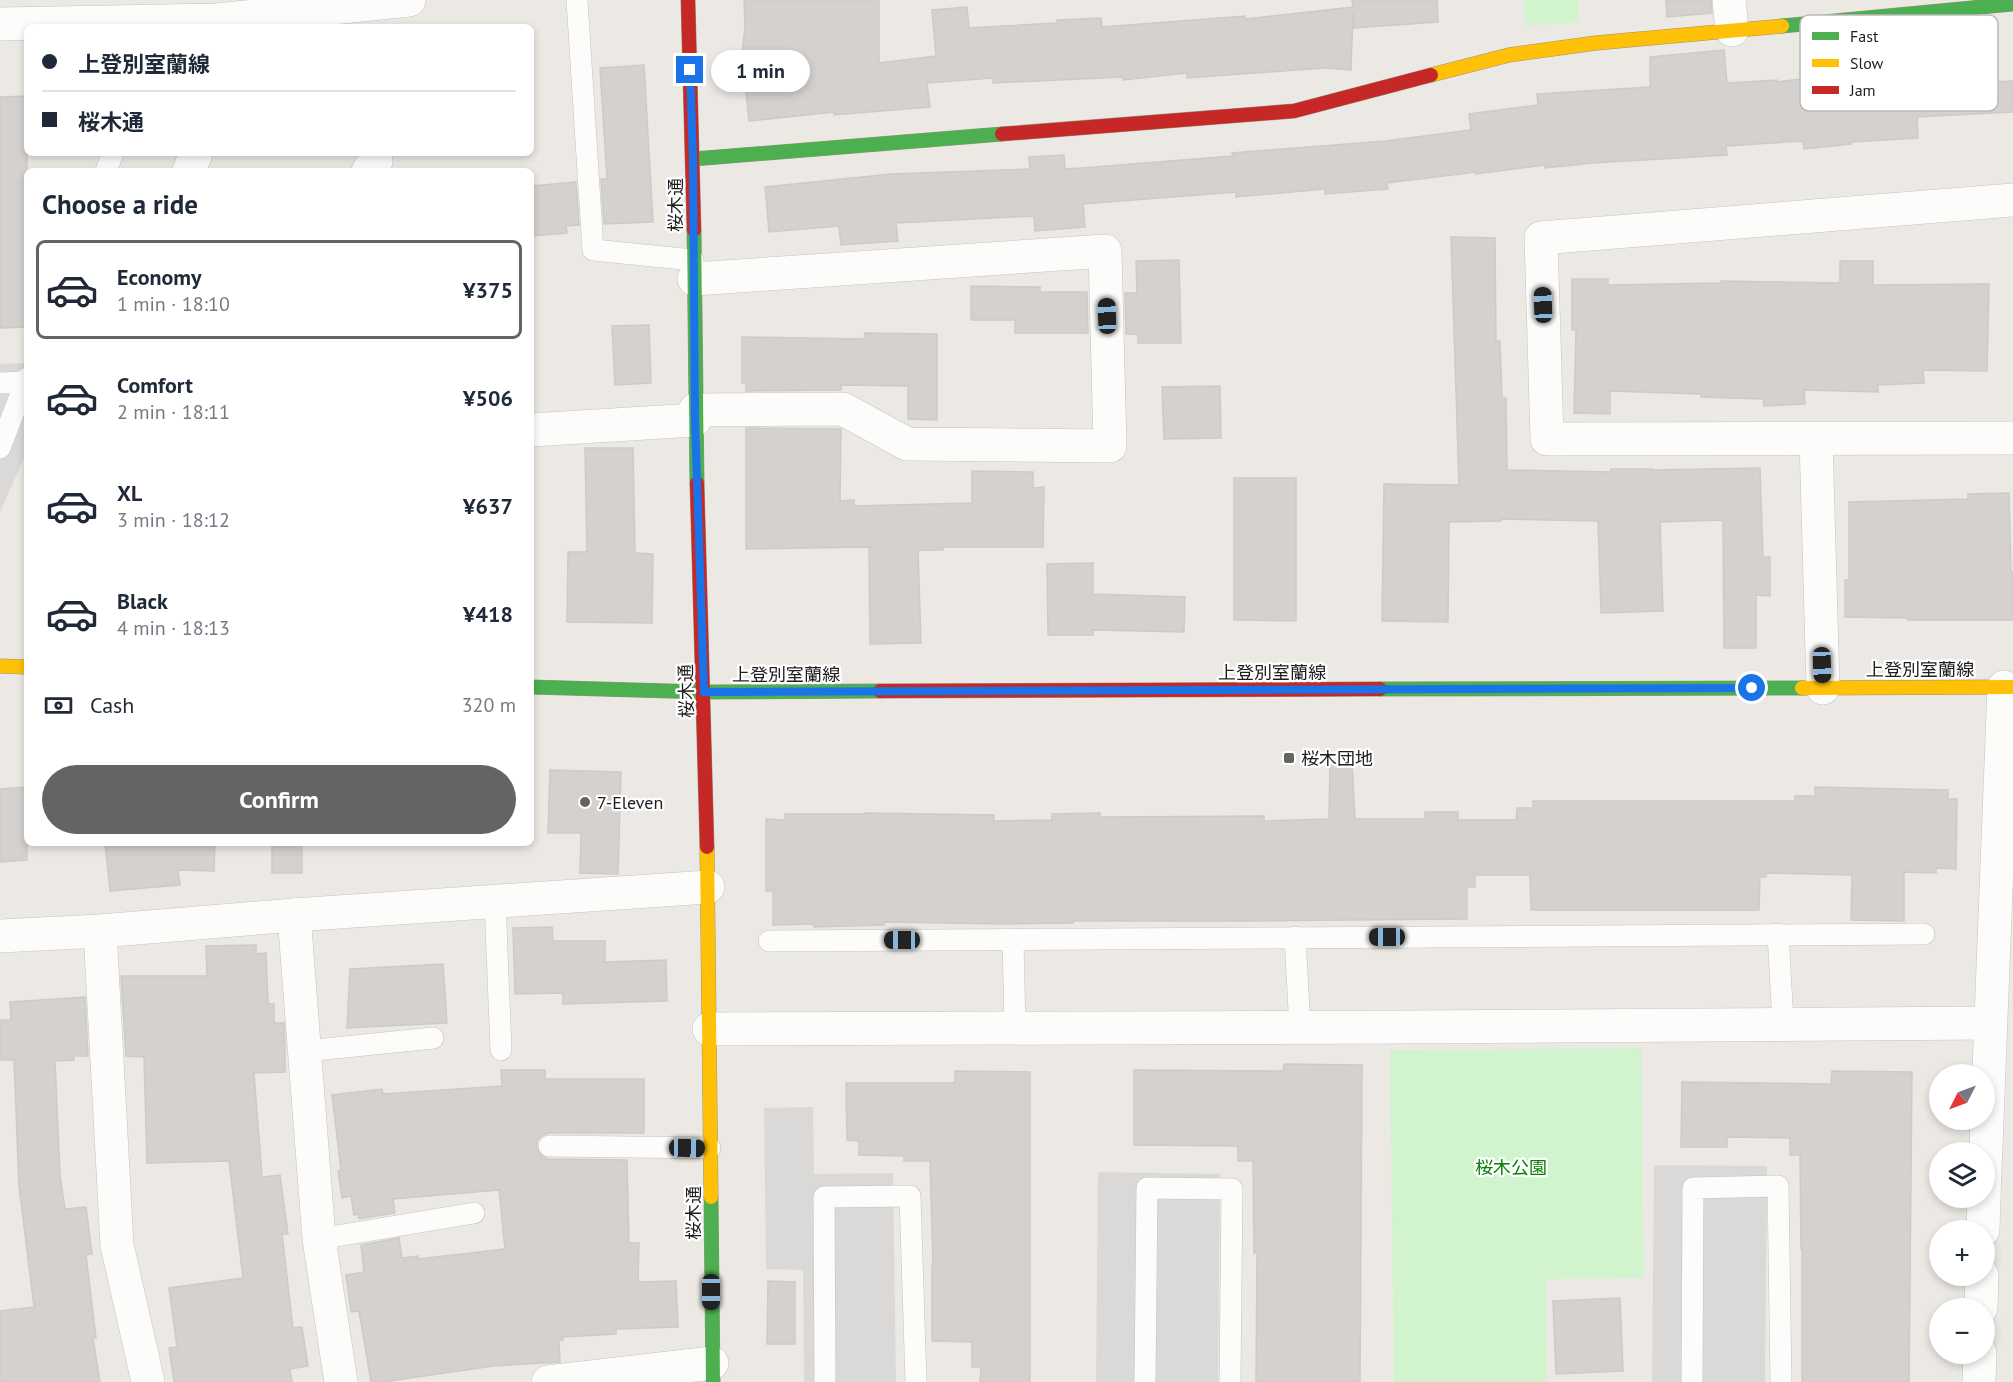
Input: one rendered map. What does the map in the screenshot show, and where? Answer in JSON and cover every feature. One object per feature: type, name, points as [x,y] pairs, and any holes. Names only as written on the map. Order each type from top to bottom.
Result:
[{"type":"street","points":[[0,24],[60,12],[162,24],[360,16],[409,0]]},
{"type":"street","name":"桜木通","points":[[688,0],[693,159],[695,415],[708,887],[712,1373]]},
{"type":"street","points":[[693,159],[1294,111],[1509,55],[1596,43],[1731,15],[2013,4]]},
{"type":"street","points":[[2013,200],[1541,238],[1547,439],[2013,438]]},
{"type":"street","points":[[534,430],[695,415],[843,409],[907,444],[1110,446],[1105,251],[694,269]]},
{"type":"street","points":[[1816,438],[1823,687]]},
{"type":"street","points":[[0,666],[24,667]]},
{"type":"street","name":"上登別室蘭線","points":[[534,687],[704,692],[2009,687]]},
{"type":"street","points":[[1986,1142],[1990,1023],[2009,687]]},
{"type":"street","points":[[0,936],[100,931],[294,915],[708,887]]},
{"type":"street","points":[[294,915],[320,1239],[341,1382]]},
{"type":"street","points":[[100,931],[117,1245],[148,1382]]},
{"type":"street","points":[[709,1029],[1990,1023]]},
{"type":"street","points":[[1979,1382],[1980,1364]]},
{"type":"street","points":[[548,1382],[712,1373]]},
{"type":"lane","points":[[577,0],[592,250],[694,269]]},
{"type":"lane","points":[[0,383],[24,380]]},
{"type":"lane","points":[[0,448],[24,385]]},
{"type":"lane","points":[[495,902],[501,1050]]},
{"type":"lane","points":[[1778,934],[1783,1023]]},
{"type":"lane","points":[[769,940],[1924,934]]},
{"type":"lane","points":[[1295,937],[1300,1028]]},
{"type":"lane","points":[[1013,939],[1015,1029]]},
{"type":"lane","points":[[305,1051],[433,1038]]},
{"type":"lane","points":[[549,1146],[710,1148]]},
{"type":"lane","points":[[1692,1382],[1693,1188],[1778,1186],[1780,1382]]},
{"type":"lane","points":[[1145,1382],[1148,1188],[1232,1189],[1230,1382]]},
{"type":"lane","points":[[825,1382],[824,1197],[910,1196],[915,1382]]},
{"type":"lane","points":[[320,1239],[474,1213]]},
{"type":"green space","points":[[1524,0],[1579,0],[1579,22],[1525,26]]},
{"type":"green space","name":"桜木公園","points":[[1641,1048],[1644,1278],[1546,1279],[1547,1382],[1394,1382],[1390,1050]]},
{"type":"shaded area","points":[[24,363],[24,458],[0,512],[0,364]]},
{"type":"shaded area","points":[[813,1107],[814,1174],[893,1173],[896,1382],[804,1382],[803,1270],[766,1269],[764,1108]]},
{"type":"shaded area","points":[[1654,1165],[1767,1166],[1765,1382],[1652,1382]]},
{"type":"shaded area","points":[[1098,1172],[1220,1174],[1218,1382],[1096,1382]]},
{"type":"building","points":[[744,0],[879,0],[879,63],[936,56],[932,10],[967,7],[969,28],[1101,18],[1102,27],[1245,16],[1245,19],[1353,7],[1352,0],[1437,0],[1438,22],[1354,28],[1353,13],[1351,70],[1324,68],[1187,78],[1187,73],[1123,80],[1123,77],[993,83],[993,78],[927,83],[930,107],[834,115],[834,112],[749,121],[742,53],[745,26]]},
{"type":"building","points":[[1666,0],[1711,0],[1712,13],[1667,17]]},
{"type":"building","points":[[1724,50],[1727,83],[1800,79],[1800,111],[1998,111],[1998,82],[2013,81],[2013,112],[1917,117],[1918,138],[1851,142],[1851,144],[1804,149],[1803,141],[1726,146],[1727,155],[1545,168],[1545,165],[1387,183],[1388,189],[1325,194],[1325,189],[1236,197],[1236,192],[1083,204],[1085,227],[1035,231],[1034,216],[896,223],[898,241],[841,245],[839,226],[769,232],[765,187],[891,174],[1030,169],[1029,157],[1064,155],[1065,169],[1233,156],[1232,153],[1385,141],[1471,130],[1469,114],[1538,105],[1537,94],[1650,87],[1650,57]]},
{"type":"building","points":[[644,65],[653,222],[604,224],[601,179],[607,179],[600,68]]},
{"type":"building","points":[[24,96],[24,156],[27,156],[27,168],[24,168],[24,327],[0,328],[0,97]]},
{"type":"building","points":[[576,182],[579,225],[566,226],[567,233],[534,236],[534,186]]},
{"type":"building","points":[[1451,237],[1495,238],[1496,341],[1500,341],[1502,398],[1506,398],[1507,470],[1611,472],[1611,469],[1760,468],[1763,557],[1770,557],[1770,596],[1756,595],[1756,648],[1724,648],[1723,520],[1660,522],[1663,611],[1601,613],[1598,521],[1501,519],[1501,521],[1449,522],[1448,622],[1382,621],[1384,484],[1459,485]]},
{"type":"building","points":[[1179,260],[1181,343],[1138,343],[1138,334],[1126,334],[1125,293],[1137,293],[1136,261]]},
{"type":"building","points":[[1840,261],[1873,261],[1873,285],[1989,284],[1987,371],[1923,370],[1924,383],[1878,385],[1878,392],[1804,390],[1805,404],[1764,406],[1763,399],[1610,391],[1610,414],[1574,413],[1576,330],[1572,330],[1572,279],[1608,279],[1608,285],[1721,283],[1721,281],[1840,283]]},
{"type":"building","points":[[971,286],[1040,287],[1040,292],[1087,292],[1088,333],[1015,333],[1015,320],[971,320]]},
{"type":"building","points":[[649,325],[651,383],[615,385],[612,326]]},
{"type":"building","points":[[865,333],[937,334],[937,420],[908,419],[908,386],[841,385],[841,390],[746,391],[746,383],[742,383],[742,337],[864,339]]},
{"type":"building","points":[[1220,386],[1221,438],[1164,439],[1162,387]]},
{"type":"building","points":[[746,428],[841,429],[840,501],[854,500],[854,506],[972,503],[972,471],[1033,472],[1033,488],[1044,487],[1043,547],[943,547],[943,550],[918,550],[921,643],[870,644],[869,547],[746,549]]},
{"type":"building","points":[[585,448],[633,448],[635,553],[653,554],[652,623],[567,622],[568,552],[587,552]]},
{"type":"building","points":[[1234,478],[1296,478],[1296,621],[1234,620]]},
{"type":"building","points":[[2009,493],[2013,620],[1908,620],[1908,618],[1845,617],[1845,580],[1849,580],[1849,502],[1968,499],[1968,494]]},
{"type":"building","points":[[1093,563],[1093,594],[1185,597],[1184,632],[1093,630],[1093,635],[1048,635],[1047,564]]},
{"type":"building","points":[[1352,761],[1355,819],[1425,819],[1425,812],[1458,812],[1458,820],[1516,820],[1517,808],[1533,808],[1533,801],[1795,801],[1795,796],[1815,796],[1815,787],[1948,790],[1948,799],[1957,799],[1956,869],[1936,868],[1936,873],[1904,872],[1904,921],[1851,920],[1852,875],[1766,873],[1766,877],[1760,877],[1759,910],[1531,910],[1530,875],[1475,875],[1475,887],[1467,887],[1467,919],[1073,921],[1073,923],[1007,924],[884,922],[884,925],[814,927],[814,924],[773,925],[773,891],[766,891],[766,819],[785,820],[785,814],[865,813],[994,815],[994,821],[1052,820],[1052,814],[1100,813],[1100,817],[1264,816],[1264,821],[1329,819],[1330,762]]},
{"type":"building","name":"7-Eleven","points":[[550,770],[621,772],[618,874],[580,873],[581,833],[548,833]]},
{"type":"building","points":[[24,787],[24,846],[27,846],[27,860],[0,862],[0,789]]},
{"type":"building","points":[[105,846],[215,846],[214,871],[178,870],[180,885],[110,891]]},
{"type":"building","points":[[272,846],[302,846],[302,873],[272,873]]},
{"type":"building","points":[[552,927],[553,941],[605,941],[605,962],[666,960],[667,1001],[563,1004],[563,993],[515,994],[513,928]]},
{"type":"building","points":[[256,945],[256,954],[266,953],[268,1004],[274,1004],[274,1023],[284,1023],[285,1046],[285,1072],[254,1073],[262,1177],[280,1175],[288,1234],[282,1234],[293,1328],[302,1327],[308,1366],[290,1369],[292,1382],[174,1382],[169,1348],[177,1347],[169,1288],[243,1278],[229,1161],[147,1163],[144,1057],[126,1056],[121,976],[207,976],[206,946]]},
{"type":"building","points":[[443,964],[447,1023],[347,1028],[350,969]]},
{"type":"building","points":[[85,997],[88,1056],[74,1056],[74,1060],[55,1061],[60,1175],[65,1209],[86,1207],[92,1254],[86,1255],[96,1338],[93,1338],[100,1382],[0,1382],[0,1311],[34,1307],[19,1186],[14,1060],[0,1060],[0,1020],[11,1020],[10,1002]]},
{"type":"building","points":[[1284,1064],[1362,1065],[1360,1382],[1256,1382],[1257,1253],[1254,1253],[1253,1161],[1238,1161],[1238,1146],[1134,1145],[1134,1070],[1283,1071]]},
{"type":"building","points":[[501,1070],[545,1070],[545,1079],[644,1079],[644,1133],[549,1133],[538,1139],[536,1146],[542,1157],[549,1159],[627,1160],[629,1243],[639,1243],[638,1282],[676,1281],[678,1327],[616,1329],[616,1334],[563,1337],[563,1340],[559,1341],[560,1362],[493,1366],[371,1382],[359,1311],[351,1312],[346,1275],[364,1272],[361,1245],[399,1238],[402,1258],[418,1256],[418,1259],[505,1249],[499,1190],[393,1199],[395,1213],[359,1219],[358,1214],[354,1215],[351,1196],[342,1198],[332,1095],[382,1089],[383,1094],[502,1086]]},
{"type":"building","points":[[955,1071],[1030,1072],[1030,1382],[980,1382],[981,1367],[972,1367],[972,1342],[932,1341],[933,1266],[930,1161],[904,1161],[904,1156],[859,1155],[859,1141],[847,1140],[846,1083],[955,1083]]},
{"type":"building","points":[[1832,1071],[1912,1072],[1909,1382],[1802,1382],[1800,1155],[1790,1155],[1790,1138],[1727,1137],[1727,1147],[1681,1147],[1682,1082],[1831,1084]]},
{"type":"building","points":[[768,1281],[795,1282],[795,1344],[767,1344]]},
{"type":"building","points":[[1620,1298],[1623,1371],[1556,1374],[1553,1301]]},
{"type":"traffic: fast","points":[[1898,15],[2013,4]]},
{"type":"traffic: fast","points":[[1782,26],[1800,24]]},
{"type":"traffic: fast","points":[[693,159],[1002,134]]},
{"type":"traffic: fast","points":[[694,230],[697,483]]},
{"type":"traffic: fast","points":[[534,687],[704,692],[880,691]]},
{"type":"traffic: fast","points":[[1380,689],[1802,688]]},
{"type":"traffic: fast","points":[[711,1197],[713,1382]]},
{"type":"traffic: slow","points":[[1431,75],[1509,55],[1596,43],[1782,26]]},
{"type":"traffic: slow","points":[[0,666],[24,667]]},
{"type":"traffic: slow","points":[[1802,688],[2013,687]]},
{"type":"traffic: slow","points":[[707,847],[711,1197]]},
{"type":"traffic: jam","points":[[688,0],[694,230]]},
{"type":"traffic: jam","points":[[1002,134],[1294,111],[1431,75]]},
{"type":"traffic: jam","points":[[697,483],[707,847]]},
{"type":"traffic: jam","points":[[880,691],[1380,689]]},
{"type":"place","name":"桜木団地","points":[[1289,758]]},
{"type":"place","name":"7-Eleven","points":[[585,802]]},
{"type":"route","points":[[690,70],[695,420],[704,692],[1752,688]]}]
